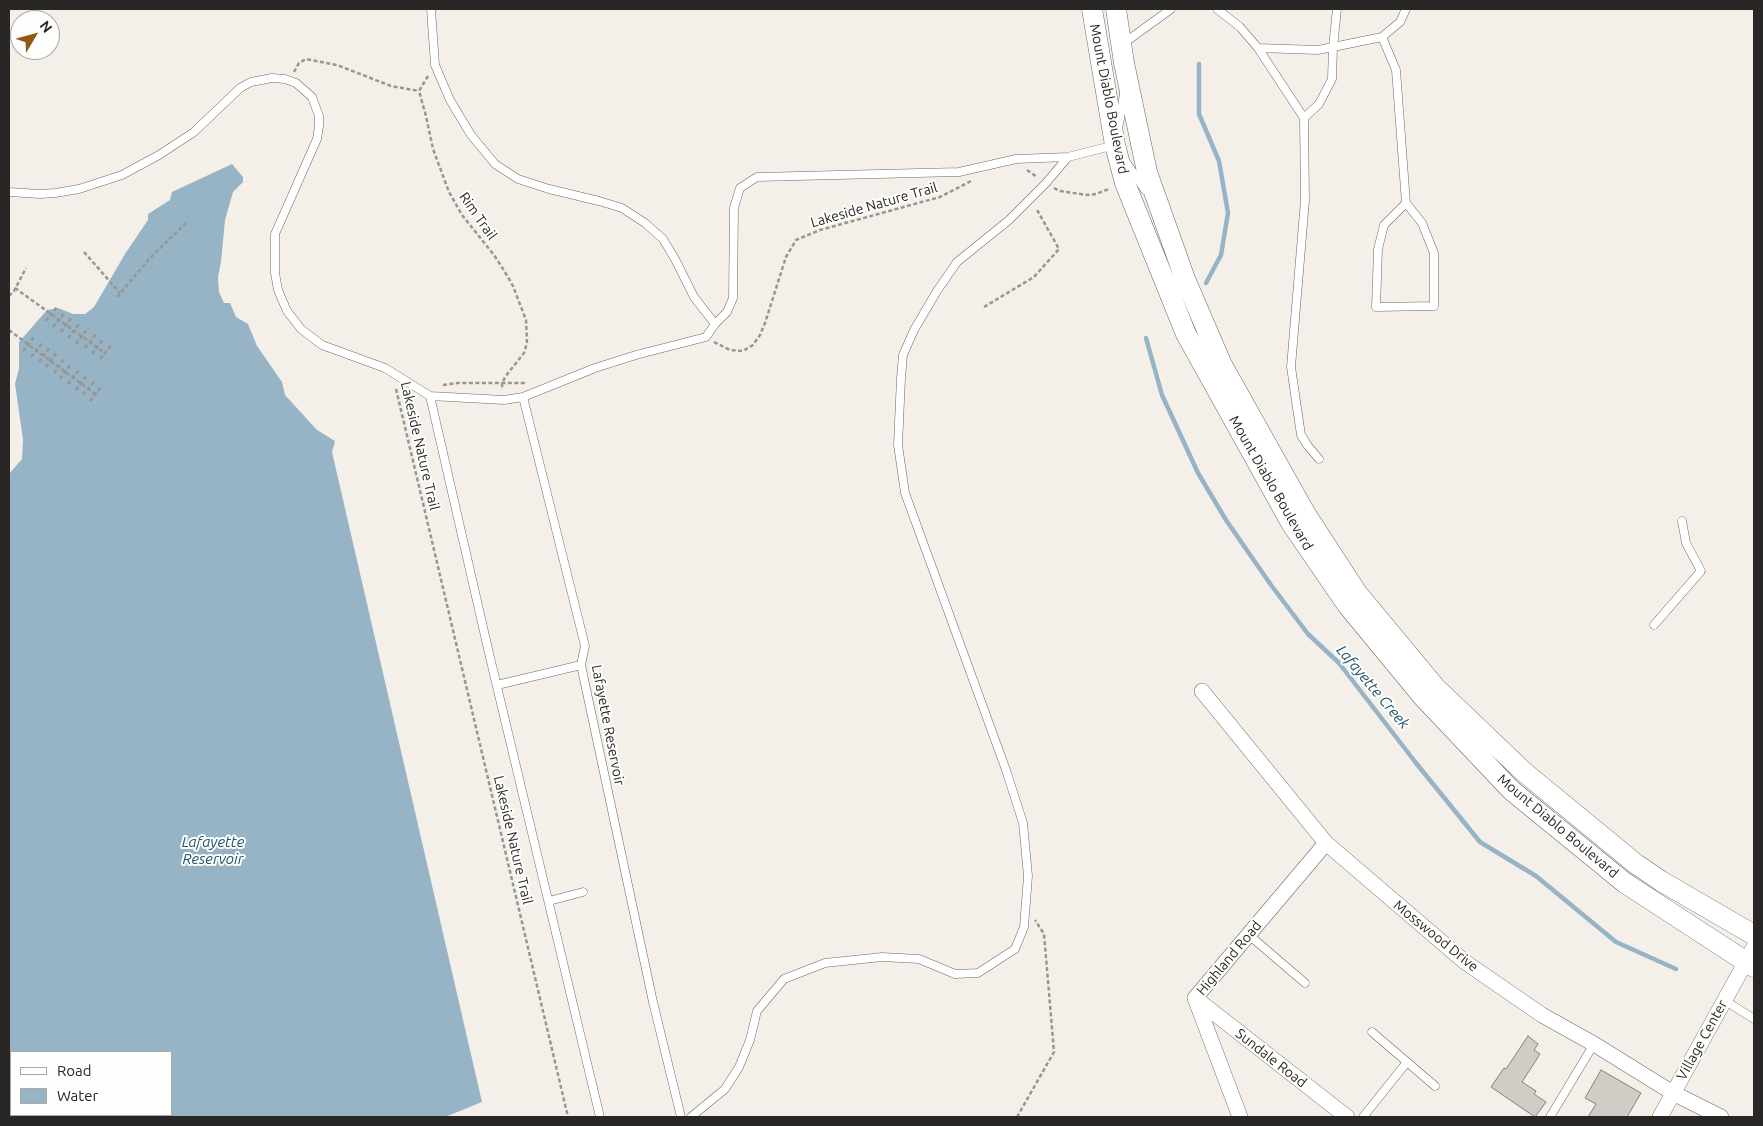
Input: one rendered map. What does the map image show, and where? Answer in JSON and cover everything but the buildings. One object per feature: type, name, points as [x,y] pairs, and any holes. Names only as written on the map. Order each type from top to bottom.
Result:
[{"type":"main road","name":"Mount Diablo Boulevard","points":[[1092,9],[1115,145],[1125,183],[1186,334],[1291,523],[1348,606],[1423,697],[1511,790],[1625,883],[1751,959]]},
{"type":"main road","name":"Mount Diablo Boulevard","points":[[1116,9],[1127,77],[1147,172],[1185,280],[1222,365],[1305,513],[1357,593],[1435,688],[1524,772],[1636,864],[1661,881],[1754,935]]},
{"type":"street","name":"Mosswood Drive","points":[[1202,691],[1326,843],[1465,962],[1542,1015],[1594,1044],[1673,1093],[1721,1117]]},
{"type":"street","name":"Highland Road","points":[[1240,1117],[1195,998],[1326,843]]},
{"type":"street","name":"Village Center","points":[[1660,1117],[1724,1000],[1751,959]]},
{"type":"street","name":"Sundale Road","points":[[1195,998],[1347,1117]]},
{"type":"lane","points":[[431,9],[435,64],[454,107],[471,134],[495,164],[518,179],[622,208],[645,223],[662,239],[676,258],[694,297],[715,324]]},
{"type":"lane","points":[[1122,45],[1171,9]]},
{"type":"lane","points":[[1216,9],[1240,27],[1258,48],[1304,118],[1305,200],[1291,368],[1301,436],[1320,459]]},
{"type":"lane","points":[[1304,118],[1319,104],[1332,79],[1336,9]]},
{"type":"lane","points":[[1258,48],[1318,50],[1382,36],[1400,22],[1406,9]]},
{"type":"lane","points":[[1382,36],[1396,70],[1406,203],[1422,223],[1434,253],[1434,306],[1376,308],[1378,249],[1384,225],[1406,203]]},
{"type":"lane","points":[[1127,77],[1115,145],[1162,215]]},
{"type":"lane","points":[[9,192],[55,193],[79,189],[122,175],[159,155],[194,132],[240,88],[251,82],[262,78],[285,79],[296,83],[312,97],[319,116],[319,126],[317,138],[275,234],[275,273],[278,290],[287,310],[301,329],[322,345],[392,372],[430,396],[504,400],[523,397],[595,368],[636,355],[706,337],[727,312],[733,298],[734,208],[740,188],[757,177],[959,172],[1016,160],[1068,157],[1115,145]]},
{"type":"lane","points":[[690,1117],[724,1089],[738,1067],[750,1040],[756,1011],[784,979],[825,963],[882,957],[919,959],[955,974],[978,973],[1015,949],[1024,926],[1028,876],[1023,823],[905,493],[898,445],[903,355],[914,330],[957,262],[1009,220],[1046,183],[1068,157]]},
{"type":"lane","points":[[430,396],[600,1117]]},
{"type":"lane","name":"Lafayette Reservoir","points":[[523,397],[585,646],[581,665],[653,1002],[681,1117]]},
{"type":"lane","points":[[1654,625],[1701,572],[1686,543],[1682,521]]},
{"type":"lane","points":[[497,685],[581,665]]},
{"type":"lane","points":[[549,901],[583,892]]},
{"type":"lane","points":[[1249,935],[1305,983]]},
{"type":"lane","points":[[1724,1000],[1754,1019]]},
{"type":"lane","points":[[1372,1032],[1435,1086]]},
{"type":"lane","points":[[1550,1117],[1594,1044]]},
{"type":"lane","points":[[1364,1117],[1407,1062]]},
{"type":"path","points":[[285,79],[294,73],[299,62],[306,58],[337,65],[391,86],[418,91],[435,64]]},
{"type":"path","name":"Rim Trail","points":[[418,91],[433,149],[449,192],[462,215],[505,272],[522,308],[527,343],[524,353],[510,369],[502,384]]},
{"type":"path","points":[[1020,166],[1060,191],[1087,196],[1125,183]]},
{"type":"path","name":"Lakeside Nature Trail","points":[[706,337],[730,350],[743,351],[753,345],[765,323],[786,257],[796,240],[820,230],[940,197],[971,181]]},
{"type":"path","points":[[984,307],[1034,277],[1059,250],[1031,198]]},
{"type":"path","points":[[117,297],[152,256],[188,221]]},
{"type":"path","points":[[84,252],[120,293]]},
{"type":"path","points":[[9,296],[26,268]]},
{"type":"path","points":[[15,288],[105,353]]},
{"type":"path","points":[[46,321],[57,307]]},
{"type":"path","points":[[53,327],[65,312]]},
{"type":"path","points":[[61,332],[72,317]]},
{"type":"path","points":[[68,338],[80,323]]},
{"type":"path","points":[[76,344],[88,328]]},
{"type":"path","points":[[9,330],[95,394]]},
{"type":"path","points":[[85,348],[96,334]]},
{"type":"path","points":[[23,351],[34,337]]},
{"type":"path","points":[[92,354],[103,339]]},
{"type":"path","points":[[32,357],[42,342]]},
{"type":"path","points":[[100,360],[111,345]]},
{"type":"path","points":[[39,362],[49,348]]},
{"type":"path","points":[[46,367],[56,354]]},
{"type":"path","points":[[54,373],[64,359]]},
{"type":"path","points":[[60,379],[72,364]]},
{"type":"path","points":[[68,384],[79,370]]},
{"type":"path","name":"Lakeside Nature Trail","points":[[392,372],[568,1117]]},
{"type":"path","points":[[76,390],[86,376]]},
{"type":"path","points":[[438,385],[457,383],[524,384],[533,380]]},
{"type":"path","points":[[83,395],[94,382]]},
{"type":"path","points":[[502,384],[504,400]]},
{"type":"path","points":[[90,401],[100,388]]},
{"type":"path","points":[[1018,1117],[1054,1052],[1044,934],[1026,906]]},
{"type":"water","name":"Lafayette Reservoir","points":[[232,164],[243,177],[243,182],[233,192],[225,220],[218,277],[219,292],[224,303],[230,303],[236,317],[248,324],[257,346],[282,382],[285,395],[317,430],[335,441],[332,452],[482,1102],[445,1117],[9,1117],[9,474],[22,459],[23,440],[15,384],[19,368],[19,342],[47,310],[58,308],[73,314],[85,314],[94,307],[125,254],[148,220],[148,214],[170,200],[172,192]]},
{"type":"waterway","name":"Lafayette Creek","points":[[1199,64],[1199,114],[1219,161],[1228,213],[1221,255],[1206,283]]},
{"type":"waterway","name":"Lafayette Creek","points":[[1146,338],[1162,395],[1198,473],[1226,520],[1308,634],[1339,663],[1480,842],[1536,876],[1616,942],[1676,969]]}]
